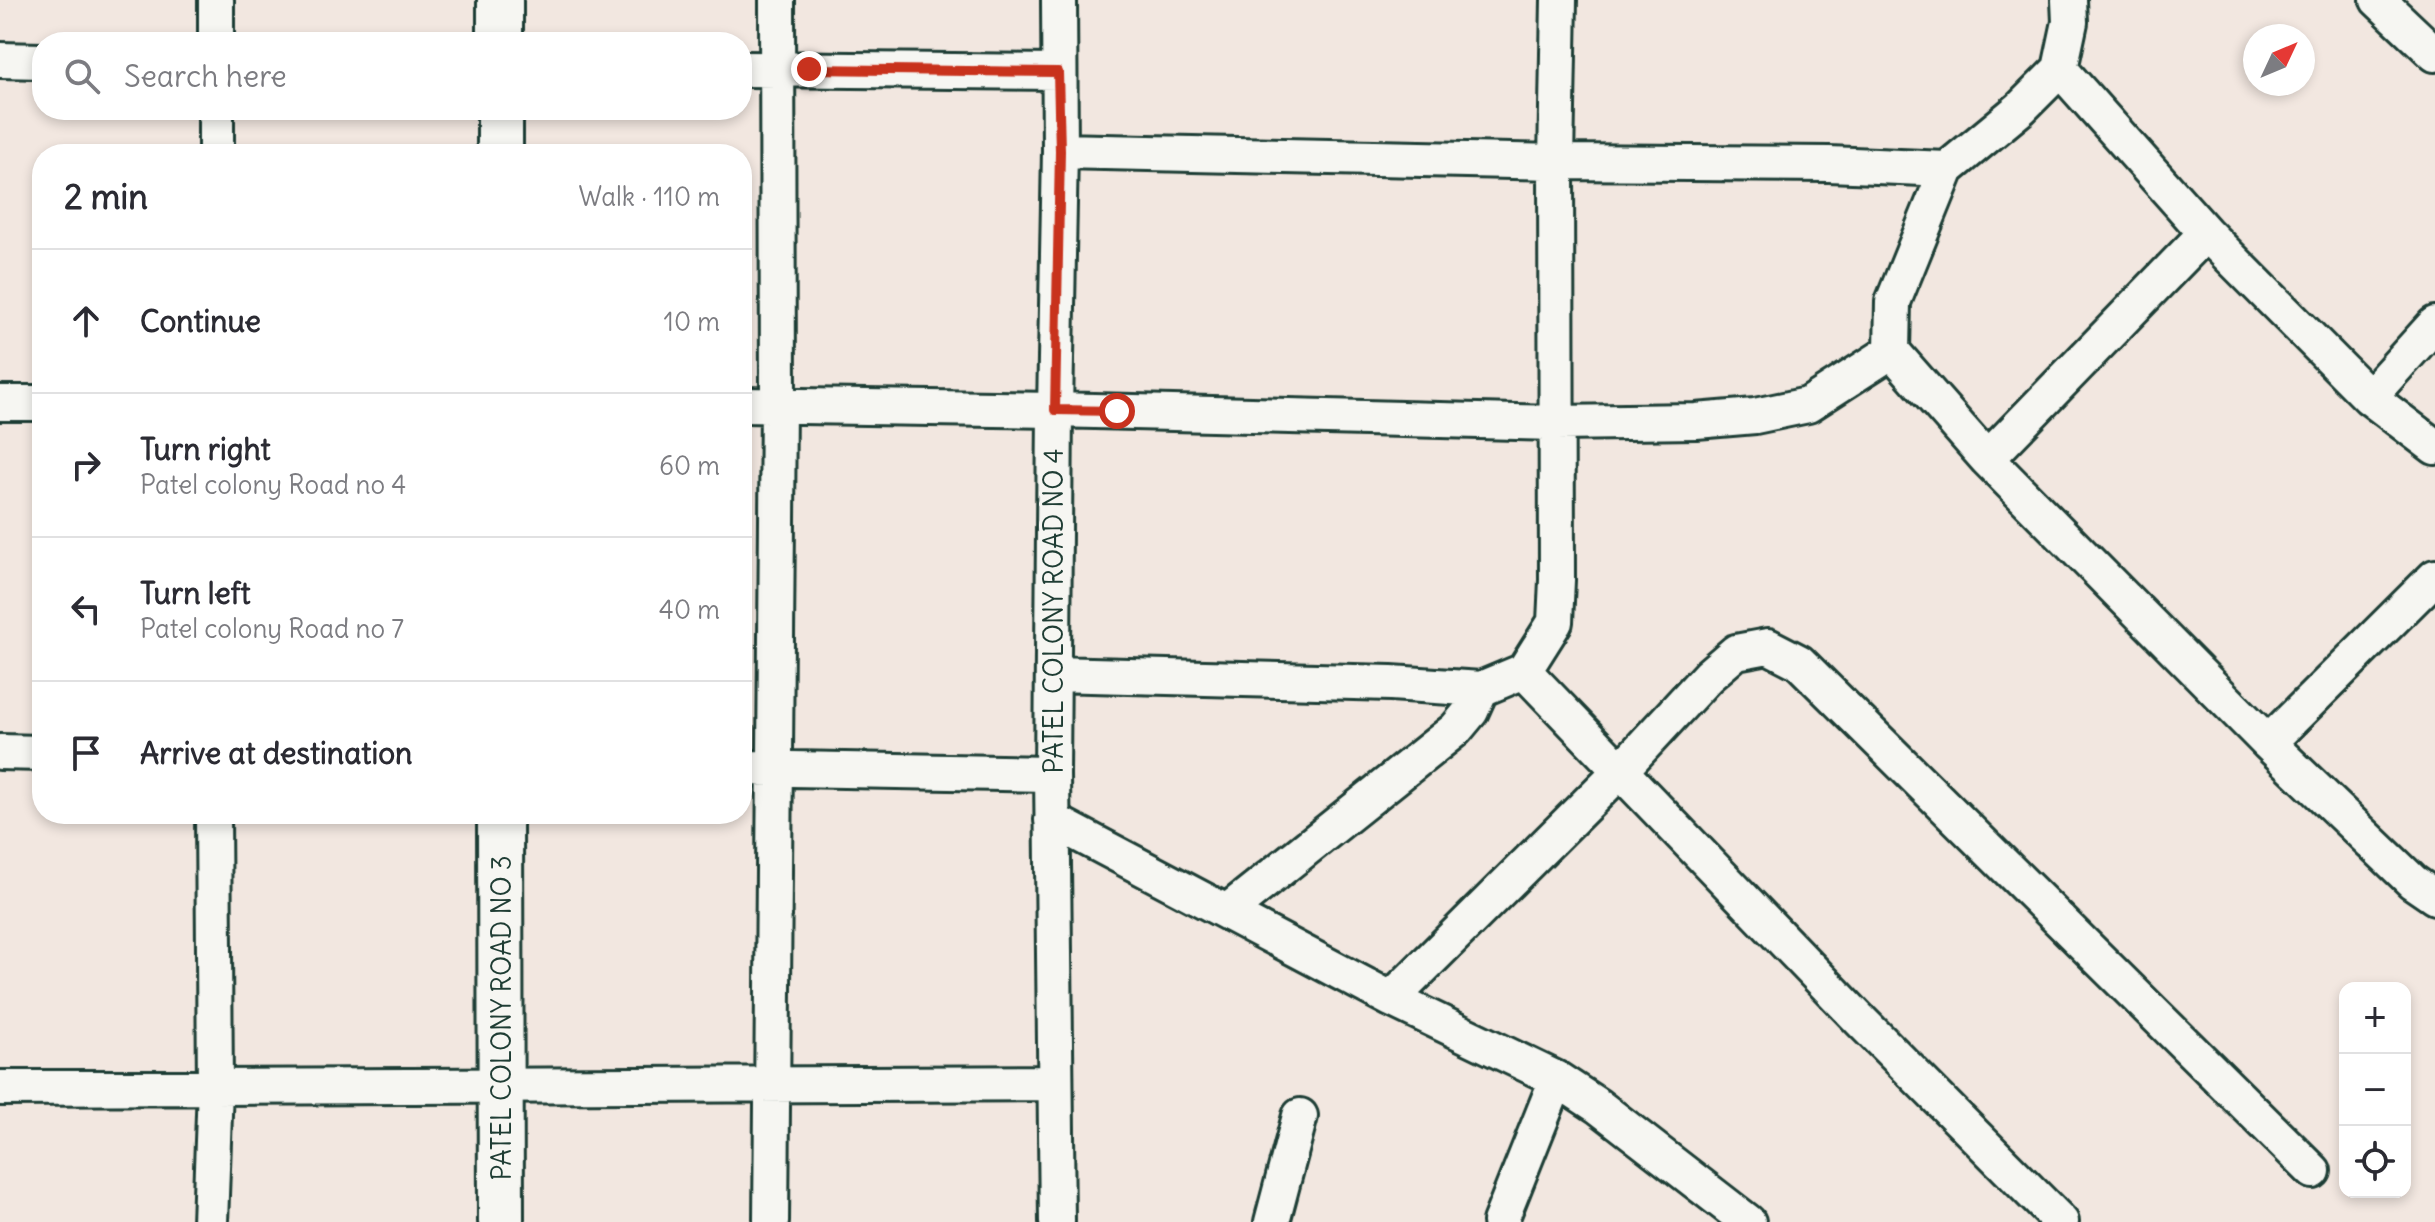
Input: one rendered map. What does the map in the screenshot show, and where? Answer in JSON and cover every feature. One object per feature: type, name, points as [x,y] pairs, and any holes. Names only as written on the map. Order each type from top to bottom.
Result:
[{"type":"street","points":[[216,0],[216,32]]},
{"type":"street","points":[[500,0],[500,32]]},
{"type":"street","points":[[771,1222],[772,1084],[758,768],[778,404],[777,0]]},
{"type":"street","name":"PATEL COLONY ROAD NO 4","points":[[1057,1222],[1052,774],[1059,0]]},
{"type":"street","points":[[1053,674],[1391,683],[1481,689],[1524,671],[1555,622],[1559,0]]},
{"type":"street","points":[[2378,0],[2435,54]]},
{"type":"street","points":[[2077,7],[2060,69],[2021,108],[1947,169],[1893,302],[1892,351],[1987,459],[2268,743],[2413,882],[2435,897]]},
{"type":"street","points":[[0,60],[32,61]]},
{"type":"street","points":[[752,69],[1058,72]]},
{"type":"street","points":[[2060,69],[2206,233],[2369,397],[2435,447]]},
{"type":"street","points":[[216,120],[216,144]]},
{"type":"street","points":[[500,120],[500,144]]},
{"type":"street","points":[[1060,151],[1556,162],[1829,164],[1947,169]]},
{"type":"street","points":[[1987,459],[2206,233]]},
{"type":"street","points":[[2369,397],[2435,324]]},
{"type":"street","points":[[752,405],[1557,423],[1696,421],[1755,416],[1808,405],[1892,351]]},
{"type":"street","points":[[0,403],[32,403]]},
{"type":"street","points":[[2268,743],[2435,577]]},
{"type":"street","points":[[1391,999],[1620,771],[1708,676],[1736,652],[1768,646],[1799,662],[2313,1171]]},
{"type":"street","points":[[1524,671],[1861,1021],[2061,1222]]},
{"type":"street","points":[[1228,911],[1456,729],[1471,711],[1481,689]]},
{"type":"street","points":[[0,752],[32,753]]},
{"type":"street","points":[[758,768],[1052,774]]},
{"type":"street","points":[[1052,820],[1391,999],[1557,1079],[1598,1106],[1748,1222]]},
{"type":"street","points":[[210,1222],[215,1087],[213,824]]},
{"type":"street","name":"PATEL COLONY ROAD NO 3","points":[[500,824],[501,1222]]},
{"type":"street","points":[[1511,1217],[1557,1079]]},
{"type":"street","points":[[0,1088],[1055,1083]]},
{"type":"street","points":[[1272,1222],[1300,1116]]},
{"type":"route","points":[[809,69],[1058,72],[1060,151],[1055,410],[1117,411]]}]
